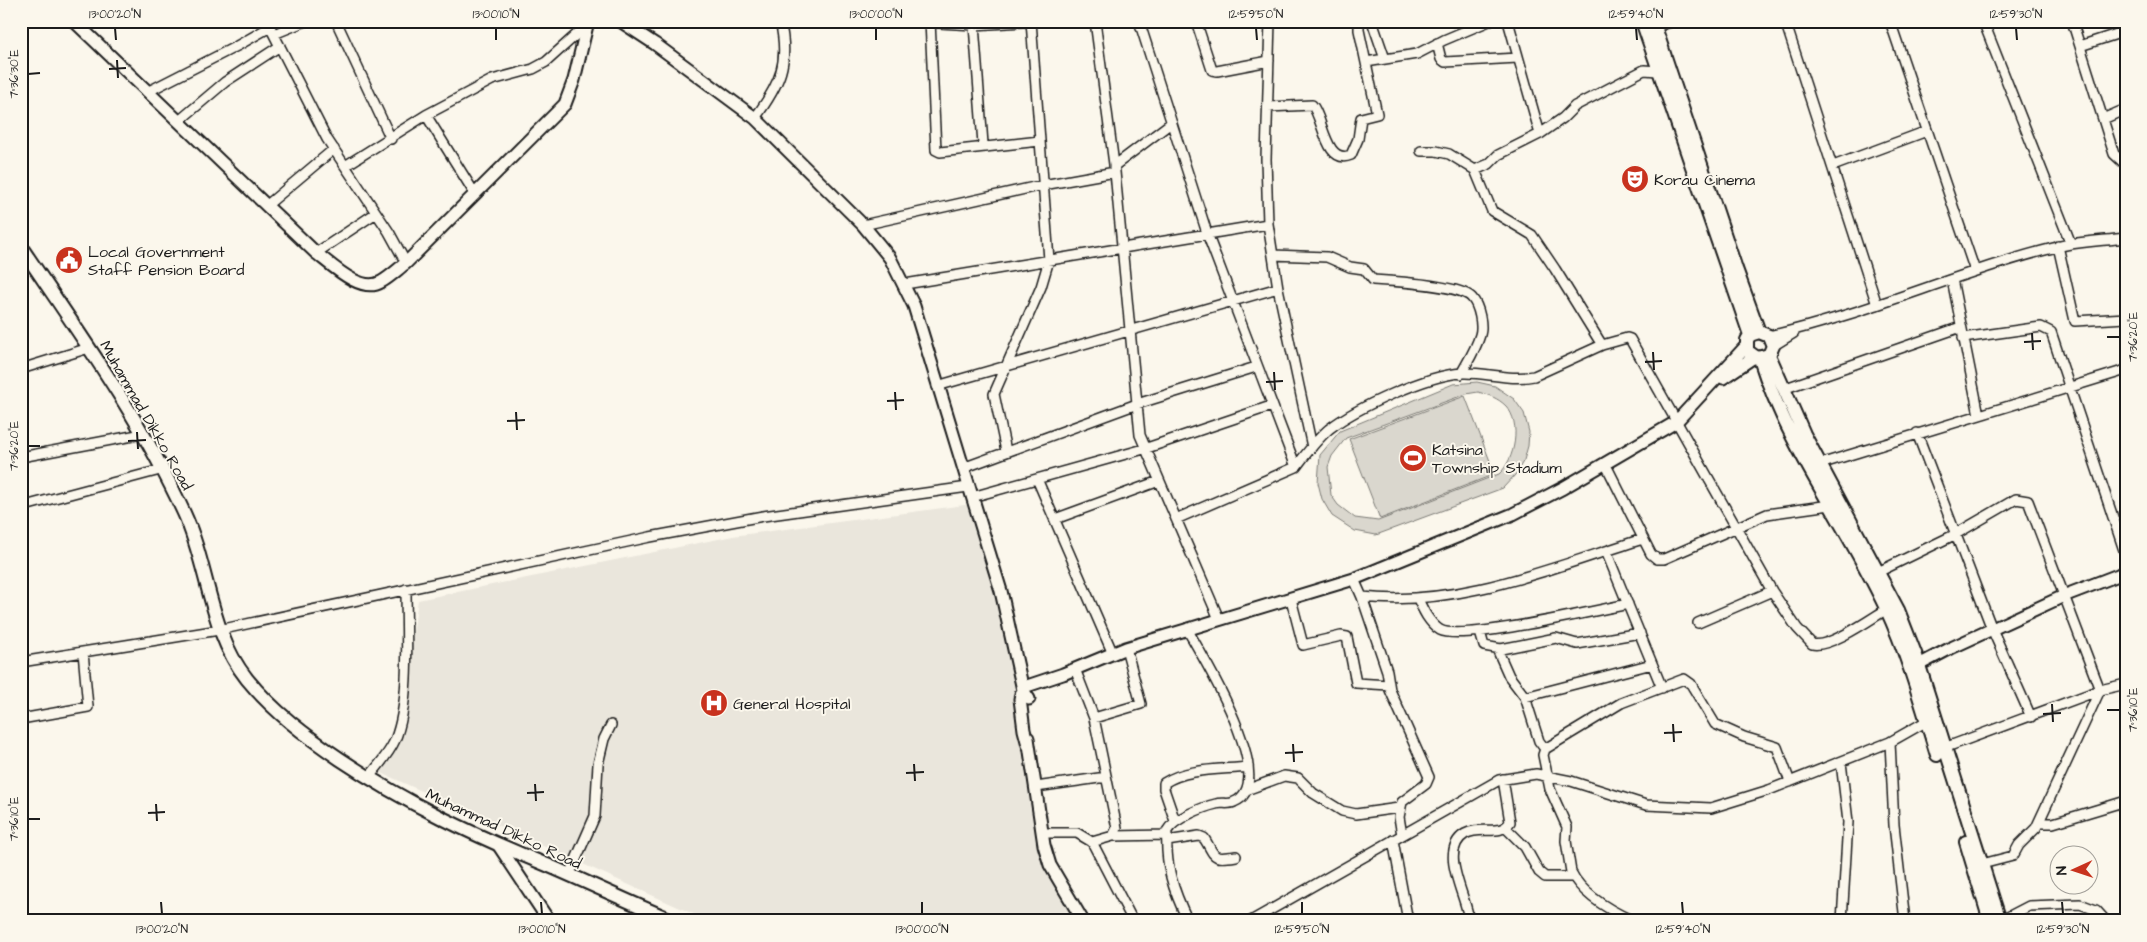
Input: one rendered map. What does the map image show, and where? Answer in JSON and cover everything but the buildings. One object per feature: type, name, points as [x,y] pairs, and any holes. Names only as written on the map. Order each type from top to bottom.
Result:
[{"type":"main road","points":[[1642,21],[1658,71],[1760,346],[1898,610],[1927,721],[1990,921]]},
{"type":"main road","points":[[1654,24],[1780,408],[1887,609],[1913,663],[1944,748],[2000,921]]},
{"type":"main road","name":"Muhammad Dikko Road","points":[[21,247],[89,348],[164,469],[197,544],[220,630],[230,654],[270,705],[310,739],[368,778],[411,803],[499,846],[674,921]]},
{"type":"street","points":[[74,21],[316,254],[358,283],[369,285],[380,284],[406,263],[565,104],[574,80],[588,23]]},
{"type":"street","points":[[147,92],[238,46],[271,27],[306,21]]},
{"type":"street","points":[[336,21],[391,139]]},
{"type":"street","points":[[620,21],[656,44],[755,118],[862,225],[890,258],[905,284],[914,306],[1001,591],[1026,694],[1028,746],[1042,833],[1050,865],[1083,921]]},
{"type":"street","points":[[630,21],[656,44]]},
{"type":"street","points":[[755,118],[770,97],[784,65],[784,47],[780,21]]},
{"type":"street","points":[[904,21],[974,25],[1033,21],[1049,260],[1041,288],[996,384],[994,400],[1006,451]]},
{"type":"street","points":[[1095,21],[1114,169],[1140,435],[1144,449],[1219,619]]},
{"type":"street","points":[[1139,21],[1208,236],[1256,367],[1296,467]]},
{"type":"street","points":[[1196,21],[1209,66],[1212,70],[1217,71],[1269,61]]},
{"type":"street","points":[[1270,21],[1268,224],[1278,288],[1312,447]]},
{"type":"street","points":[[1268,107],[1312,105],[1330,148],[1342,156],[1351,155],[1358,138],[1361,118],[1377,114],[1359,30],[1359,21]]},
{"type":"street","points":[[1372,21],[1386,59]]},
{"type":"street","points":[[1366,62],[1417,54],[1437,43],[1489,21]]},
{"type":"street","points":[[1508,21],[1540,134]]},
{"type":"street","points":[[1654,24],[1674,21]]},
{"type":"street","points":[[1785,21],[1834,166],[1877,305]]},
{"type":"street","points":[[1890,21],[1975,271]]},
{"type":"street","points":[[1983,21],[2072,244]]},
{"type":"street","points":[[2072,21],[2114,154],[2126,165]]},
{"type":"street","points":[[930,22],[936,150],[940,152],[1040,141]]},
{"type":"street","points":[[345,166],[391,139],[426,115],[492,80],[533,69],[546,62],[588,23]]},
{"type":"street","points":[[974,25],[983,144],[986,147]]},
{"type":"street","points":[[271,27],[334,149],[406,263]]},
{"type":"street","points":[[2080,46],[2126,31]]},
{"type":"street","points":[[1437,43],[1441,59],[1445,62],[1518,58]]},
{"type":"street","points":[[179,121],[225,82],[280,46]]},
{"type":"street","points":[[1475,170],[1489,164],[1498,155],[1540,134],[1563,118],[1575,106],[1644,70],[1658,71]]},
{"type":"street","points":[[2103,119],[2126,109]]},
{"type":"street","points":[[426,115],[475,194]]},
{"type":"street","points":[[862,225],[1114,169],[1171,123]]},
{"type":"street","points":[[1834,166],[1927,131]]},
{"type":"street","points":[[266,206],[334,149]]},
{"type":"street","points":[[1422,151],[1436,151],[1449,154],[1475,170],[1492,211],[1532,235],[1602,345]]},
{"type":"street","points":[[316,254],[376,213]]},
{"type":"street","points":[[905,284],[1208,236],[1268,224]]},
{"type":"street","points":[[1026,694],[1035,692],[1063,674],[1126,648],[1354,579],[1513,514],[1676,422],[1712,384],[1760,346],[1802,328],[1877,305],[1975,271],[2058,246],[2126,238]]},
{"type":"street","points":[[2058,246],[2075,321],[2126,318]]},
{"type":"street","points":[[1273,255],[1327,257],[1350,267],[1364,269],[1373,280],[1411,282],[1449,288],[1468,294],[1477,309],[1480,334],[1461,374]]},
{"type":"street","points":[[1952,279],[1978,415]]},
{"type":"street","points":[[937,386],[1006,364],[1278,288]]},
{"type":"street","points":[[1783,389],[1961,327]]},
{"type":"street","points":[[1963,338],[2041,327],[2052,332],[2126,556]]},
{"type":"street","points":[[1176,519],[1296,467],[1328,430],[1354,413],[1421,383],[1461,374],[1523,378],[1534,376],[1602,345],[1624,338],[1630,339],[1772,591],[1797,628],[1812,644],[1817,645],[1854,629],[1887,609]]},
{"type":"street","points":[[21,369],[89,348]]},
{"type":"street","points":[[963,468],[1137,404],[1256,367]]},
{"type":"street","points":[[1820,464],[2126,370]]},
{"type":"street","points":[[21,662],[220,630],[650,537],[763,516],[970,492],[1037,479],[1144,449],[1271,406]]},
{"type":"street","points":[[1917,433],[1954,535],[1992,629],[2031,717]]},
{"type":"street","points":[[21,457],[142,434]]},
{"type":"street","points":[[1605,463],[1651,554],[1658,559],[1664,559],[1737,526],[1784,510],[1830,505]]},
{"type":"street","points":[[21,507],[164,469]]},
{"type":"street","points":[[1037,479],[1113,654]]},
{"type":"street","points":[[1055,519],[1159,481]]},
{"type":"street","points":[[1878,572],[1954,535],[2016,499],[2028,501],[2066,595],[2100,690],[2039,823],[2033,832],[2019,844],[2013,856],[1982,864]]},
{"type":"street","points":[[1362,597],[1392,600],[1418,599],[1507,581],[1643,539]]},
{"type":"street","points":[[1606,551],[1662,688]]},
{"type":"street","points":[[1913,663],[1951,648],[2103,579],[2126,572]]},
{"type":"street","points":[[1354,579],[1387,671],[1389,685],[1429,777],[1426,784],[1402,802],[1399,808],[1402,836]]},
{"type":"street","points":[[2103,579],[2126,579]]},
{"type":"street","points":[[368,778],[395,740],[401,716],[405,678],[406,589]]},
{"type":"street","points":[[1698,623],[1772,591]]},
{"type":"street","points":[[1290,599],[1303,645],[1341,636],[1347,637],[1356,683],[1389,685]]},
{"type":"street","points":[[1418,599],[1429,619],[1440,630],[1469,634],[1628,604]]},
{"type":"street","points":[[1187,629],[1228,702],[1248,768],[1249,789]]},
{"type":"street","points":[[1480,632],[1482,645],[1497,649],[1556,638],[1577,644],[1640,634]]},
{"type":"street","points":[[1094,718],[1139,706],[1142,702],[1126,648]]},
{"type":"street","points":[[1497,649],[1509,676],[1525,697],[1539,741],[1544,749],[1543,755],[1550,789],[1566,827],[1566,841],[1573,877],[1600,902],[1633,921]]},
{"type":"street","points":[[21,719],[88,707],[83,652]]},
{"type":"street","points":[[1525,697],[1652,664]]},
{"type":"street","points":[[1075,669],[1094,718],[1117,828],[1113,836]]},
{"type":"street","points":[[1544,749],[1621,703],[1681,679],[1688,680],[1715,724],[1744,737],[1777,747],[1790,782]]},
{"type":"street","points":[[1944,748],[2100,690],[2126,684]]},
{"type":"street","points":[[1251,921],[1503,779],[1536,774],[1571,781],[1646,806],[1711,808],[1790,782],[1841,762],[1890,742],[1927,721]]},
{"type":"street","points":[[569,876],[595,816],[598,764],[604,739],[611,725]]},
{"type":"street","points":[[1890,742],[1895,834],[1905,921]]},
{"type":"street","points":[[1841,762],[1848,822],[1842,921]]},
{"type":"street","points":[[1175,821],[1164,789],[1164,783],[1171,779],[1203,771],[1248,768]]},
{"type":"street","points":[[1188,921],[1170,879],[1167,838],[1170,825],[1175,821],[1216,803],[1233,803],[1243,797],[1249,789],[1284,776],[1298,778],[1313,793],[1342,811],[1356,814],[1399,808]]},
{"type":"street","points":[[1036,787],[1106,777]]},
{"type":"street","points":[[1469,921],[1455,874],[1454,855],[1457,842],[1465,834],[1479,829],[1501,830],[1506,828],[1510,822],[1503,779]]},
{"type":"street","points":[[2039,823],[2071,818],[2126,801]]},
{"type":"street","points":[[1506,828],[1525,847],[1539,872],[1545,877],[1573,877]]},
{"type":"street","points":[[1042,833],[1077,833],[1092,842],[1133,921]]},
{"type":"street","points":[[1092,842],[1113,836],[1167,838],[1198,836],[1204,838],[1212,856],[1216,858],[1236,856]]},
{"type":"street","points":[[1393,840],[1408,921]]},
{"type":"street","points":[[499,846],[549,921]]},
{"type":"street","points":[[1066,894],[1076,921]]},
{"type":"street","points":[[2000,921],[2029,906],[2080,904],[2096,910],[2106,921]]},
{"type":"street","points":[[2118,921],[2126,917]]},
{"type":"shaded area","points":[[1477,382],[1495,386],[1514,399],[1524,413],[1529,432],[1528,446],[1524,460],[1515,475],[1503,488],[1376,535],[1355,531],[1332,516],[1322,499],[1318,483],[1320,455],[1340,431],[1453,384]],"holes":[[[1478,392],[1503,403],[1511,413],[1514,422],[1515,431],[1512,451],[1505,468],[1499,474],[1378,521],[1355,518],[1338,505],[1331,495],[1328,467],[1332,456],[1346,438],[1466,394]]]},
{"type":"shaded area","points":[[1465,396],[1495,474],[1380,519],[1349,439]]},
{"type":"shaded area","name":"General Hospital","points":[[972,504],[1021,650],[1036,841],[1082,921],[709,921],[375,770],[401,716],[418,600],[733,536]]},
{"type":"place","name":"Korau Cinema","points":[[1635,179]]},
{"type":"place","name":"Local Government Staff Pension Board","points":[[69,260]]},
{"type":"place","name":"Katsina Township Stadium","points":[[1413,458]]},
{"type":"place","name":"General Hospital","points":[[714,703]]}]
